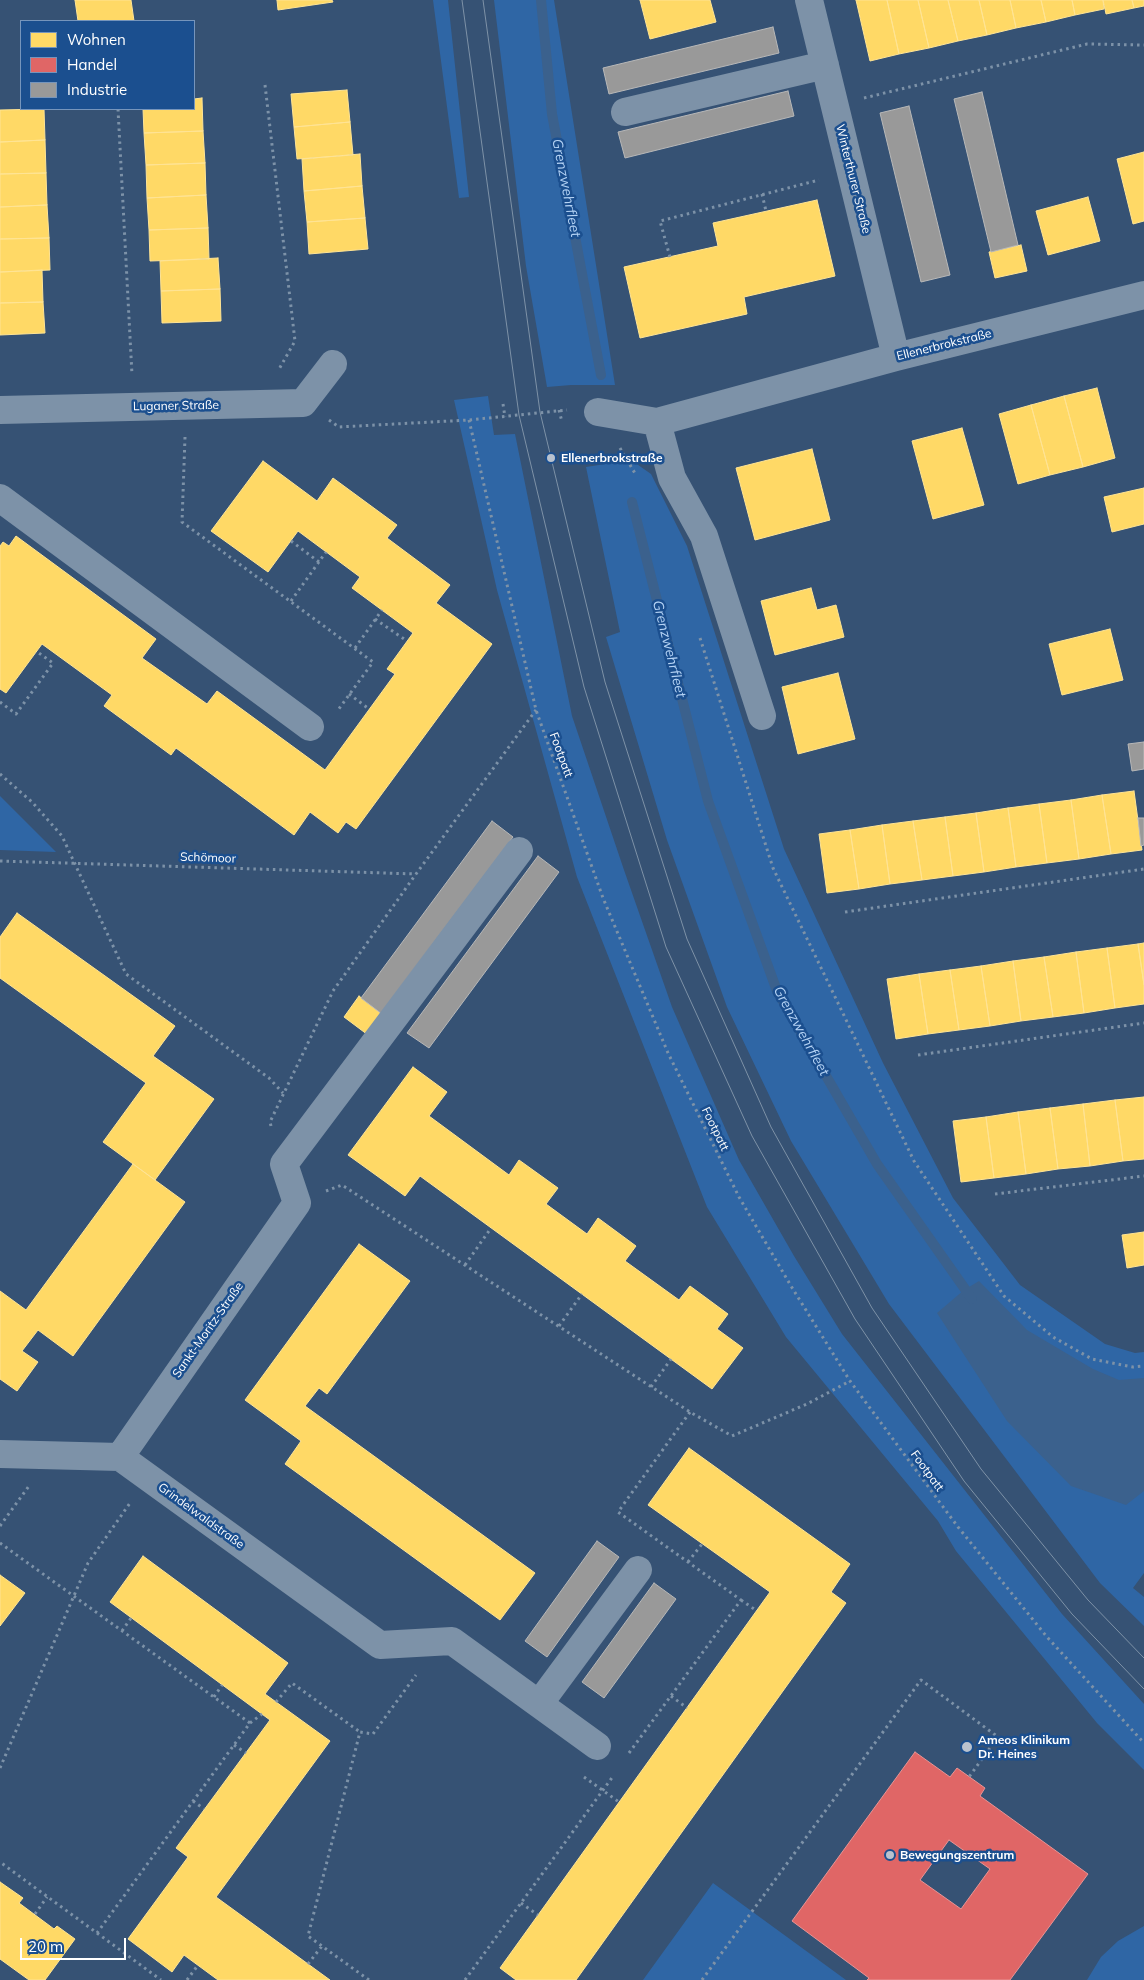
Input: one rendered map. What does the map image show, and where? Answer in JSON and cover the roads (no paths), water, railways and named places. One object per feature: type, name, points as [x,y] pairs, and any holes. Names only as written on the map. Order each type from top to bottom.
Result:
[{"type":"street","name":"Winterthurer Straße","points":[[809,0],[896,357]]},
{"type":"street","points":[[625,112],[825,65]]},
{"type":"street","name":"Ellenerbrokstraße","points":[[598,412],[657,422],[896,357],[1144,295]]},
{"type":"street","name":"Luganer Straße","points":[[0,410],[303,403],[333,364]]},
{"type":"street","points":[[657,422],[672,478],[704,536],[762,716]]},
{"type":"street","points":[[0,498],[321,721]]},
{"type":"street","name":"Sankt-Moritz-Straße","points":[[120,1457],[297,1203],[284,1164],[518,851]]},
{"type":"street","points":[[0,1454],[120,1457]]},
{"type":"street","name":"Grindelwaldstraße","points":[[120,1457],[380,1645],[452,1641],[539,1704]]},
{"type":"street","points":[[597,1746],[539,1704],[638,1570]]},
{"type":"waterway","name":"Grenzwehrfleet","points":[[541,0],[552,114],[601,375]]},
{"type":"waterway","name":"Grenzwehrfleet","points":[[632,502],[708,801],[777,991],[877,1164],[972,1299]]},
{"type":"tram line","points":[[462,0],[519,415],[584,687],[666,947],[752,1136],[855,1319],[964,1481],[1072,1614],[1144,1689]]},
{"type":"tram line","points":[[483,0],[540,412],[605,682],[687,939],[771,1127],[872,1308],[981,1469],[1088,1600],[1144,1658]]},
{"type":"place","name":"Ellenerbrokstraße","points":[[551,458]]},
{"type":"place","name":"Ameos Klinikum Dr. Heines","points":[[967,1747]]},
{"type":"place","name":"Bewegungszentrum","points":[[890,1855]]}]
